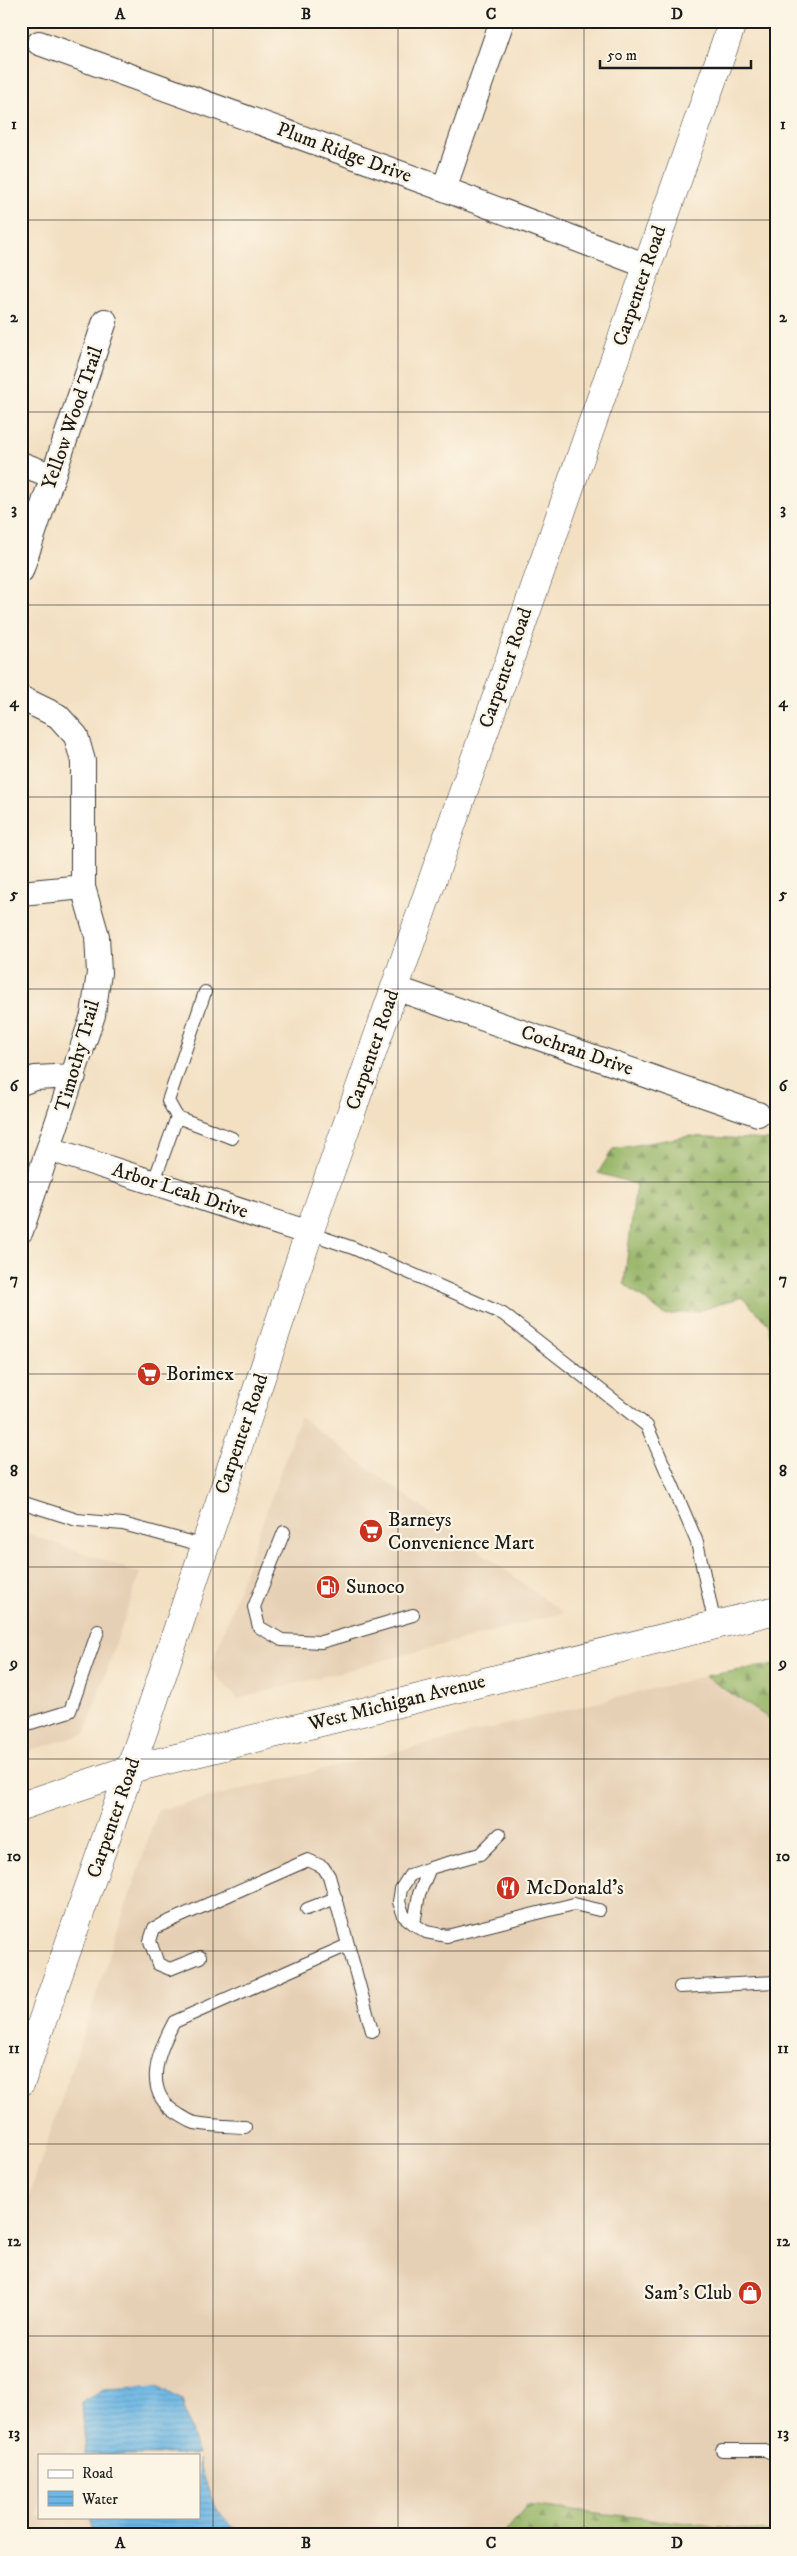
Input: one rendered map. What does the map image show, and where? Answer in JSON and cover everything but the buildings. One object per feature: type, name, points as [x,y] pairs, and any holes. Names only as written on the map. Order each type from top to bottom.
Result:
[{"type":"main road","name":"Carpenter Road","points":[[21,2082],[131,1768],[309,1233],[733,21]]},
{"type":"main road","name":"West Michigan Avenue","points":[[21,1806],[131,1768],[776,1610]]},
{"type":"street","points":[[444,190],[502,21]]},
{"type":"street","name":"Plum Ridge Drive","points":[[39,43],[647,266]]},
{"type":"street","name":"Yellow Wood Trail","points":[[21,571],[105,322]]},
{"type":"street","points":[[21,464],[53,476]]},
{"type":"street","name":"Timothy Trail","points":[[21,698],[58,716],[76,736],[84,769],[83,887],[97,936],[99,973],[94,1015],[50,1148],[26,1205],[21,1231]]},
{"type":"street","points":[[21,893],[83,887]]},
{"type":"street","name":"Cochran Drive","points":[[395,988],[758,1114]]},
{"type":"street","points":[[21,1083],[35,1078],[74,1076]]},
{"type":"street","name":"Arbor Leah Drive","points":[[50,1148],[309,1233]]},
{"type":"lane","points":[[206,992],[168,1101],[177,1117],[232,1138]]},
{"type":"lane","points":[[154,1181],[177,1117]]},
{"type":"lane","points":[[309,1233],[353,1248],[503,1314],[647,1426],[697,1542],[715,1625]]},
{"type":"lane","points":[[21,1502],[77,1520],[123,1524],[205,1546]]},
{"type":"lane","points":[[284,1532],[254,1607],[259,1627],[282,1640],[320,1642],[413,1615]]},
{"type":"lane","points":[[21,1726],[70,1711],[98,1631]]},
{"type":"lane","points":[[500,1834],[480,1854],[410,1875],[401,1889],[398,1902],[404,1916],[426,1932],[447,1936],[574,1904],[599,1910]]},
{"type":"lane","points":[[200,1957],[170,1969],[158,1964],[150,1940],[154,1928],[308,1860],[323,1867],[336,1898],[372,2031]]},
{"type":"lane","points":[[414,1924],[419,1894],[430,1868]]},
{"type":"lane","points":[[307,1909],[336,1898]]},
{"type":"lane","points":[[245,2127],[192,2122],[170,2109],[160,2098],[154,2077],[160,2048],[174,2022],[348,1945]]},
{"type":"lane","points":[[680,1987],[776,1982]]},
{"type":"lane","points":[[722,2450],[765,2450],[776,2455]]},
{"type":"shaded area","points":[[300,1417],[563,1613],[238,1699],[210,1669]]},
{"type":"shaded area","points":[[21,1531],[140,1573],[85,1734],[21,1753]]},
{"type":"shaded area","points":[[705,1676],[776,1723],[776,2533],[527,2505],[503,2535],[21,2535],[21,2220],[158,1810]]},
{"type":"green space","points":[[689,1136],[770,1140],[776,1138],[776,1380],[769,1325],[742,1297],[698,1311],[665,1315],[624,1284],[636,1184],[598,1173],[613,1149]]},
{"type":"green space","points":[[776,1664],[776,1723],[705,1676]]},
{"type":"green space","points":[[527,2505],[776,2533],[776,2535],[503,2535]]},
{"type":"water","points":[[158,2386],[182,2400],[198,2454],[86,2454],[82,2403],[103,2389]]},
{"type":"water","points":[[200,2462],[213,2501],[224,2518],[242,2535],[91,2535],[90,2518],[200,2518]]},
{"type":"place","name":"Borimex","points":[[149,1374]]},
{"type":"place","name":"Barneys Convenience Mart","points":[[371,1531]]},
{"type":"place","name":"Sunoco","points":[[328,1587]]},
{"type":"place","name":"McDonald's","points":[[508,1888]]},
{"type":"place","name":"Sam's Club","points":[[750,2293]]}]
